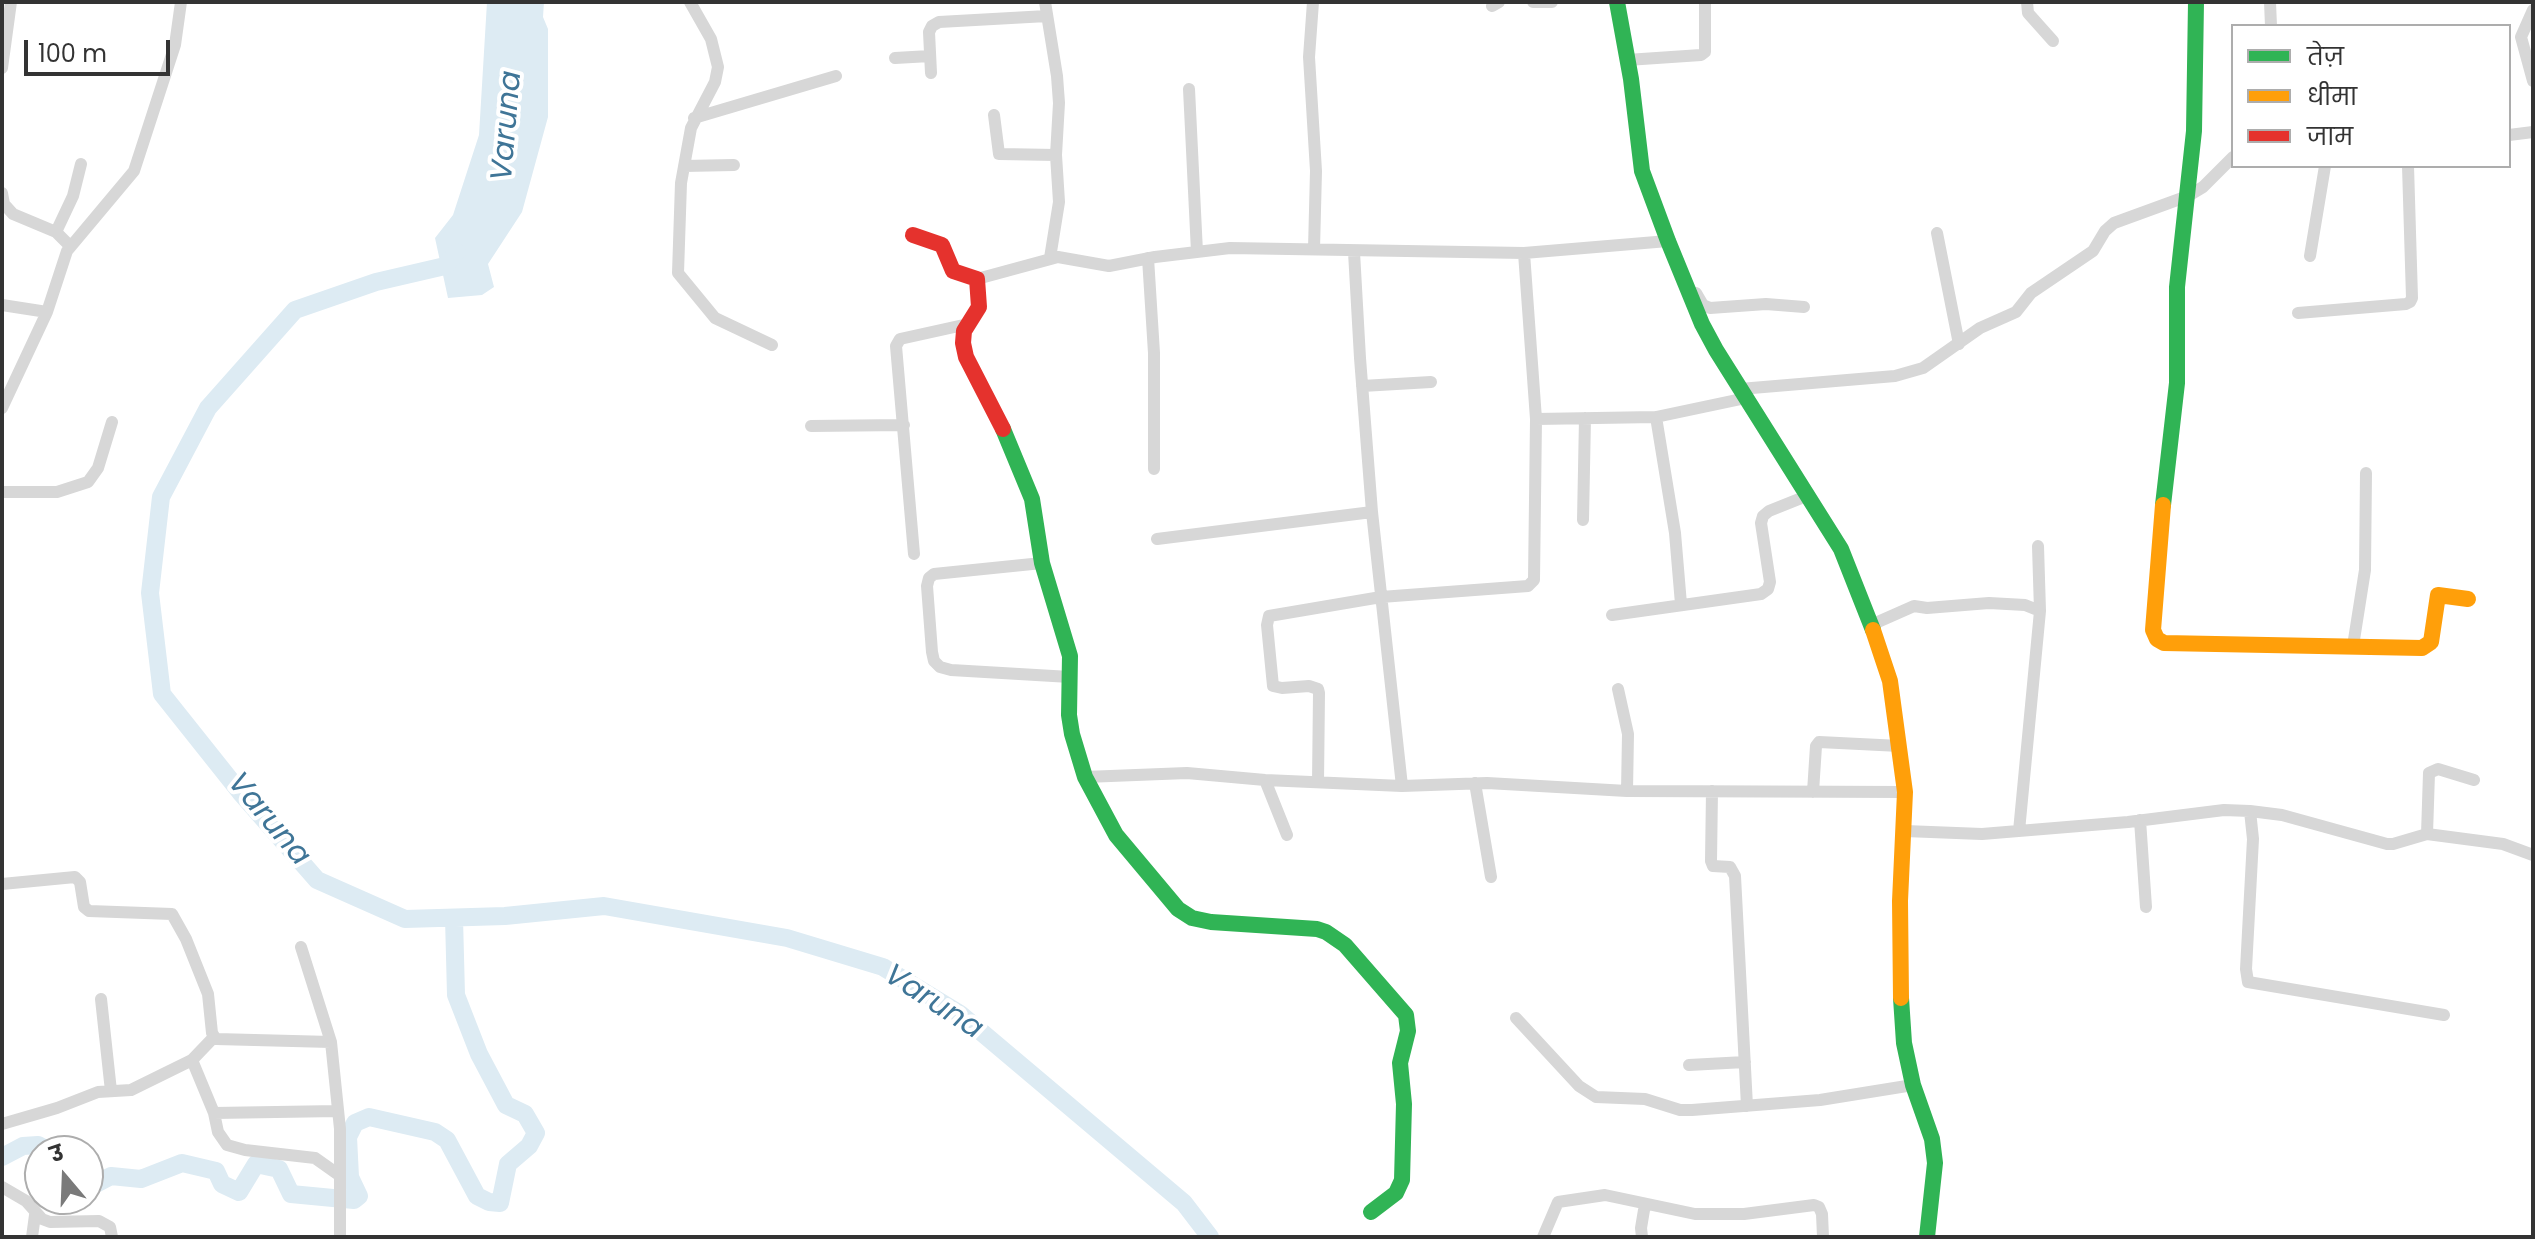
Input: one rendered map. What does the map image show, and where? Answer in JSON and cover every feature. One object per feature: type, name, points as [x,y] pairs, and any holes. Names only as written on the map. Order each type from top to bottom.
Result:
[{"type":"street","points":[[2,68],[11,2]]},
{"type":"street","points":[[2,408],[47,312],[70,246],[134,171],[175,45],[181,2]]},
{"type":"street","points":[[690,2],[711,39],[718,67],[709,95],[694,118],[684,166],[678,273],[715,318],[772,345]]},
{"type":"street","points":[[1045,2],[1059,91],[1056,155],[1059,202],[1050,258]]},
{"type":"street","points":[[1313,2],[1309,57],[1316,171],[1314,249]]},
{"type":"street","points":[[1533,2],[1552,2]]},
{"type":"street","points":[[1617,2],[1642,171],[1668,241],[1702,324],[1841,549],[1890,681],[1905,792],[1900,901],[1904,1043],[1913,1085],[1932,1139],[1935,1163],[1927,1237]]},
{"type":"street","points":[[1627,60],[1701,55],[1705,52],[1705,2]]},
{"type":"street","points":[[2027,2],[2028,13],[2053,41]]},
{"type":"street","points":[[2196,2],[2195,97],[2177,287],[2177,383],[2159,540],[2153,630],[2157,639],[2164,643],[2422,648],[2431,642],[2435,598],[2438,595],[2468,599]]},
{"type":"street","points":[[2270,2],[2271,24]]},
{"type":"street","points":[[2533,10],[2521,37],[2533,81]]},
{"type":"street","points":[[931,73],[929,32],[939,22],[1047,16]]},
{"type":"street","points":[[895,58],[930,56]]},
{"type":"street","points":[[694,118],[836,76]]},
{"type":"street","points":[[1189,89],[1197,252]]},
{"type":"street","points":[[994,115],[999,154],[1056,155]]},
{"type":"street","points":[[2511,135],[2533,132]]},
{"type":"street","points":[[1536,419],[1656,417],[1743,394],[1909,374],[1935,362],[1980,328],[2016,312],[2031,293],[2088,255],[2114,223],[2188,189],[2203,187],[2231,159]]},
{"type":"street","points":[[56,232],[73,196],[81,164]]},
{"type":"street","points":[[684,166],[734,165]]},
{"type":"street","points":[[2310,256],[2325,168]]},
{"type":"street","points":[[2298,313],[2410,302],[2408,168]]},
{"type":"street","points":[[2,193],[4,204],[13,214],[56,232],[70,246]]},
{"type":"street","points":[[1937,233],[1959,344]]},
{"type":"street","points":[[913,235],[942,245],[953,271],[977,279],[1050,258],[1109,266],[1230,248],[1524,253],[1668,241]]},
{"type":"street","points":[[1354,252],[1372,512],[1402,786]]},
{"type":"street","points":[[1318,782],[1318,689],[1273,686],[1267,620],[1273,613],[1381,597],[1514,588],[1532,584],[1535,575],[1536,419],[1524,253]]},
{"type":"street","points":[[1148,258],[1154,353],[1154,469]]},
{"type":"street","points":[[1682,275],[1706,307],[1766,304],[1804,307]]},
{"type":"street","points":[[977,279],[979,307],[964,331],[966,357],[1013,449],[1032,499],[1042,563],[1070,656],[1069,715],[1085,777],[1116,835],[1178,909],[1192,918],[1326,932],[1345,945],[1406,1015],[1408,1031],[1400,1063],[1404,1104],[1402,1180],[1396,1193],[1371,1212]]},
{"type":"street","points":[[2,305],[47,312]]},
{"type":"street","points":[[914,554],[897,342],[968,324]]},
{"type":"street","points":[[1362,386],[1431,382]]},
{"type":"street","points":[[1656,417],[1675,533],[1681,604]]},
{"type":"street","points":[[1583,520],[1585,418]]},
{"type":"street","points":[[2,492],[57,492],[88,482],[98,468],[112,422]]},
{"type":"street","points":[[811,426],[904,425]]},
{"type":"street","points":[[2353,646],[2365,570],[2366,473]]},
{"type":"street","points":[[1612,615],[1761,594],[1768,589],[1770,582],[1761,523],[1763,516],[1809,495]]},
{"type":"street","points":[[1157,539],[1372,512]]},
{"type":"street","points":[[2019,831],[2040,611],[2038,546]]},
{"type":"street","points":[[1042,563],[934,574],[929,578],[927,586],[934,661],[940,667],[951,670],[1070,677]]},
{"type":"street","points":[[1871,625],[1914,606],[2025,605],[2040,611]]},
{"type":"street","points":[[1618,689],[1628,734],[1627,791]]},
{"type":"street","points":[[1813,792],[1819,742],[1900,746]]},
{"type":"street","points":[[2427,834],[2429,773],[2438,769],[2474,780]]},
{"type":"street","points":[[1085,777],[1187,773],[1402,786],[1475,783],[1627,791],[1905,792]]},
{"type":"street","points":[[1265,780],[1287,835]]},
{"type":"street","points":[[1475,783],[1491,877]]},
{"type":"street","points":[[1712,791],[1711,861],[1713,866],[1730,867],[1735,876],[1747,1106]]},
{"type":"street","points":[[1905,831],[1982,834],[2224,810],[2282,815],[2387,844],[2427,834],[2503,844],[2533,855]]},
{"type":"street","points":[[2250,811],[2253,839],[2246,969],[2248,982],[2444,1015]]},
{"type":"street","points":[[2140,820],[2146,907]]},
{"type":"street","points":[[2,884],[75,877],[80,882],[84,907],[89,911],[172,914],[186,939],[208,994],[214,1037]]},
{"type":"street","points":[[301,947],[331,1042],[338,1111],[340,1237]]},
{"type":"street","points":[[101,999],[111,1091]]},
{"type":"street","points":[[1516,1018],[1579,1086],[1596,1097],[1645,1099],[1680,1110],[1820,1100],[1913,1085]]},
{"type":"street","points":[[214,1037],[221,1040],[331,1042]]},
{"type":"street","points":[[2,1124],[98,1092],[131,1090],[192,1060],[214,1037]]},
{"type":"street","points":[[192,1060],[214,1113],[218,1132],[232,1148],[315,1158],[339,1181]]},
{"type":"street","points":[[1689,1065],[1745,1062]]},
{"type":"street","points":[[214,1113],[338,1111]]},
{"type":"street","points":[[2,1187],[24,1200]]},
{"type":"street","points":[[1543,1237],[1555,1207],[1563,1200],[1605,1195],[1682,1213],[1744,1214],[1814,1205],[1819,1207],[1822,1214],[1823,1237]]},
{"type":"street","points":[[1642,1237],[1645,1204]]},
{"type":"street","points":[[32,1237],[35,1215],[50,1222],[99,1221],[110,1227],[112,1237]]},
{"type":"water","points":[[487,2],[544,2],[543,17],[548,29],[548,117],[522,212],[488,264],[494,287],[482,295],[448,298],[435,238],[453,215],[479,135]]},
{"type":"waterway","name":"Varuna","points":[[457,252],[445,266],[376,282],[295,310],[208,408],[161,497],[150,593],[162,694],[240,792],[317,880],[405,919],[505,916],[604,906],[787,938],[883,967],[960,1014],[1184,1203],[1210,1237]]},
{"type":"waterway","points":[[104,1180],[111,1176],[141,1179],[182,1163],[216,1171],[222,1184],[239,1192],[256,1164],[279,1169],[291,1194],[354,1200],[359,1196],[350,1177],[348,1137],[355,1123],[369,1117],[435,1132],[447,1140],[477,1196],[500,1203],[508,1164],[529,1146],[536,1133],[525,1114],[506,1105],[479,1054],[456,995],[454,918]]},
{"type":"waterway","points":[[2,1157],[24,1146]]},
{"type":"traffic: fast","points":[[1617,2],[1631,79],[1642,171],[1668,241],[1716,350],[1841,549],[1873,630]]},
{"type":"traffic: fast","points":[[2163,505],[2177,383],[2177,287],[2194,131],[2196,2]]},
{"type":"traffic: fast","points":[[1003,429],[1032,499],[1042,563],[1070,656],[1069,715],[1072,734],[1085,777],[1116,835],[1178,909],[1192,918],[1326,932],[1345,945],[1406,1015],[1408,1031],[1400,1063],[1404,1104],[1402,1180],[1396,1193],[1371,1212]]},
{"type":"traffic: fast","points":[[1901,998],[1904,1043],[1913,1085],[1932,1139],[1935,1163],[1927,1237]]},
{"type":"traffic: slow","points":[[2163,505],[2153,630],[2157,639],[2164,643],[2422,648],[2431,642],[2438,595],[2468,599]]},
{"type":"traffic: slow","points":[[1873,630],[1890,681],[1905,792],[1900,901],[1901,998]]},
{"type":"traffic: jam","points":[[913,235],[942,245],[953,271],[977,279],[979,307],[964,331],[963,343],[966,357],[1003,429]]}]
